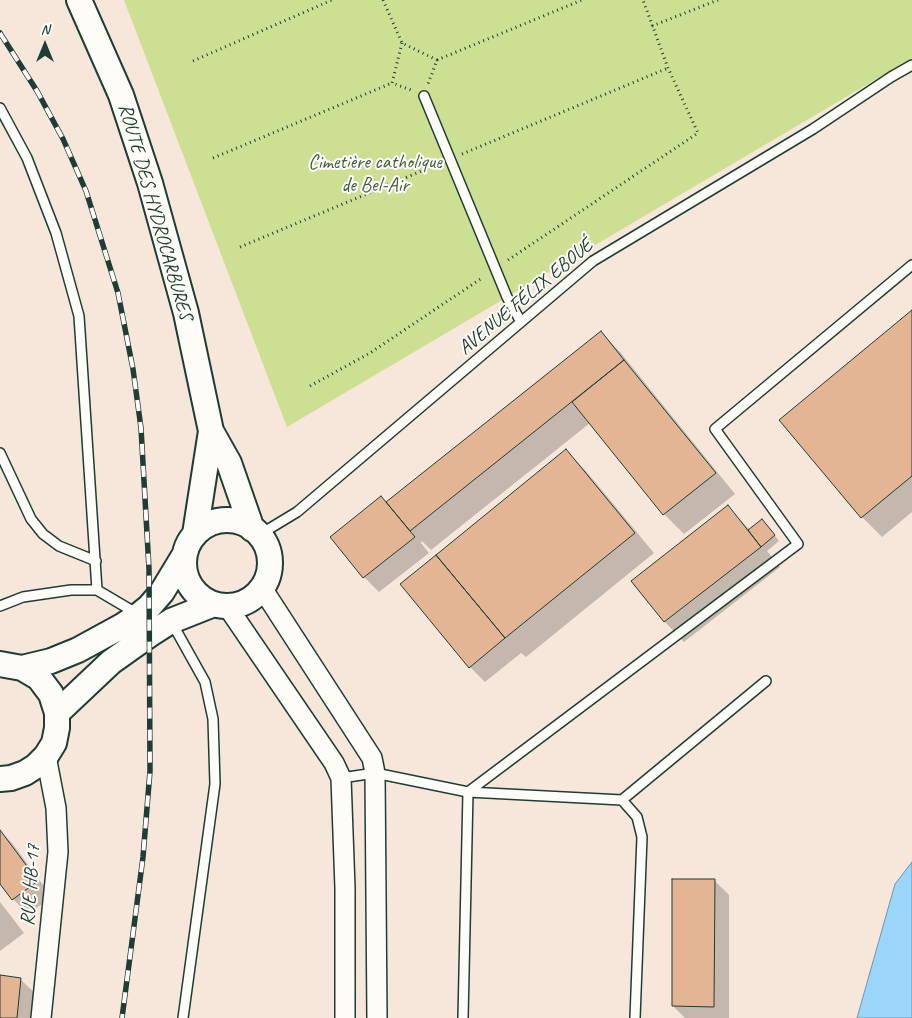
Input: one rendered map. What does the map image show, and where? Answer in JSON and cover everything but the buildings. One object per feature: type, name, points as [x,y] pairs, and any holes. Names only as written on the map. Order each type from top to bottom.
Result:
[{"type":"street","name":"ROUTE DES HYDROCARBURES","points":[[79,0],[121,95],[150,182],[186,313],[211,431],[229,463],[255,532]]},
{"type":"street","name":"ROUTE DES HYDROCARBURES","points":[[190,544],[211,431]]},
{"type":"street","points":[[11,666],[52,661],[78,650],[122,626],[149,607],[162,592],[190,544],[205,527],[216,522],[228,521],[241,523],[255,532],[267,547],[270,561],[268,575],[262,588],[252,598],[240,604],[220,605],[171,621],[111,662],[57,713]]},
{"type":"street","points":[[190,544],[185,573],[193,590],[203,599],[220,605],[334,763],[341,778],[345,888],[345,1018]]},
{"type":"street","points":[[262,588],[372,758],[375,773],[377,1018]]},
{"type":"street","points":[[0,778],[11,778],[36,766],[46,756],[54,743],[57,728],[57,713],[51,694],[38,678],[11,666]]},
{"type":"street","name":"RUE HB-17","points":[[41,1018],[58,852],[56,808],[46,756]]},
{"type":"lane","name":"AVENUE FÉLIX EBOUÉ","points":[[255,532],[297,512],[593,261],[813,129],[891,76],[912,65]]},
{"type":"lane","points":[[424,96],[507,297],[520,322]]},
{"type":"lane","points":[[0,108],[27,158],[56,232],[79,316],[97,590]]},
{"type":"lane","points":[[468,792],[798,544],[715,429],[912,265]]},
{"type":"lane","points":[[0,454],[31,519],[43,534],[60,546],[96,561]]},
{"type":"lane","points":[[0,606],[23,596],[71,590],[97,590],[138,614]]},
{"type":"lane","points":[[171,621],[205,682],[213,719],[215,784],[183,1018]]},
{"type":"lane","points":[[341,778],[375,773],[468,792],[622,800],[766,681]]},
{"type":"lane","points":[[463,1018],[468,792]]},
{"type":"lane","points":[[622,800],[637,817],[642,837],[635,1018]]},
{"type":"path","points":[[193,62],[332,0]]},
{"type":"path","points":[[383,0],[402,44],[392,83]]},
{"type":"path","points":[[402,44],[437,60],[582,0]]},
{"type":"path","points":[[310,386],[370,353],[698,133],[668,68],[642,0]]},
{"type":"path","points":[[652,26],[718,0]]},
{"type":"path","points":[[213,158],[392,83],[424,96],[437,60]]},
{"type":"green space","name":"Cimetière catholique de Bel-Air","points":[[124,0],[912,0],[912,58],[287,427]]},
{"type":"water","points":[[912,862],[912,1018],[857,1018],[895,884]]},
{"type":"railway","points":[[0,33],[37,91],[63,139],[86,191],[118,293],[133,369],[141,428],[149,569],[150,771],[143,857],[122,1018]]}]
